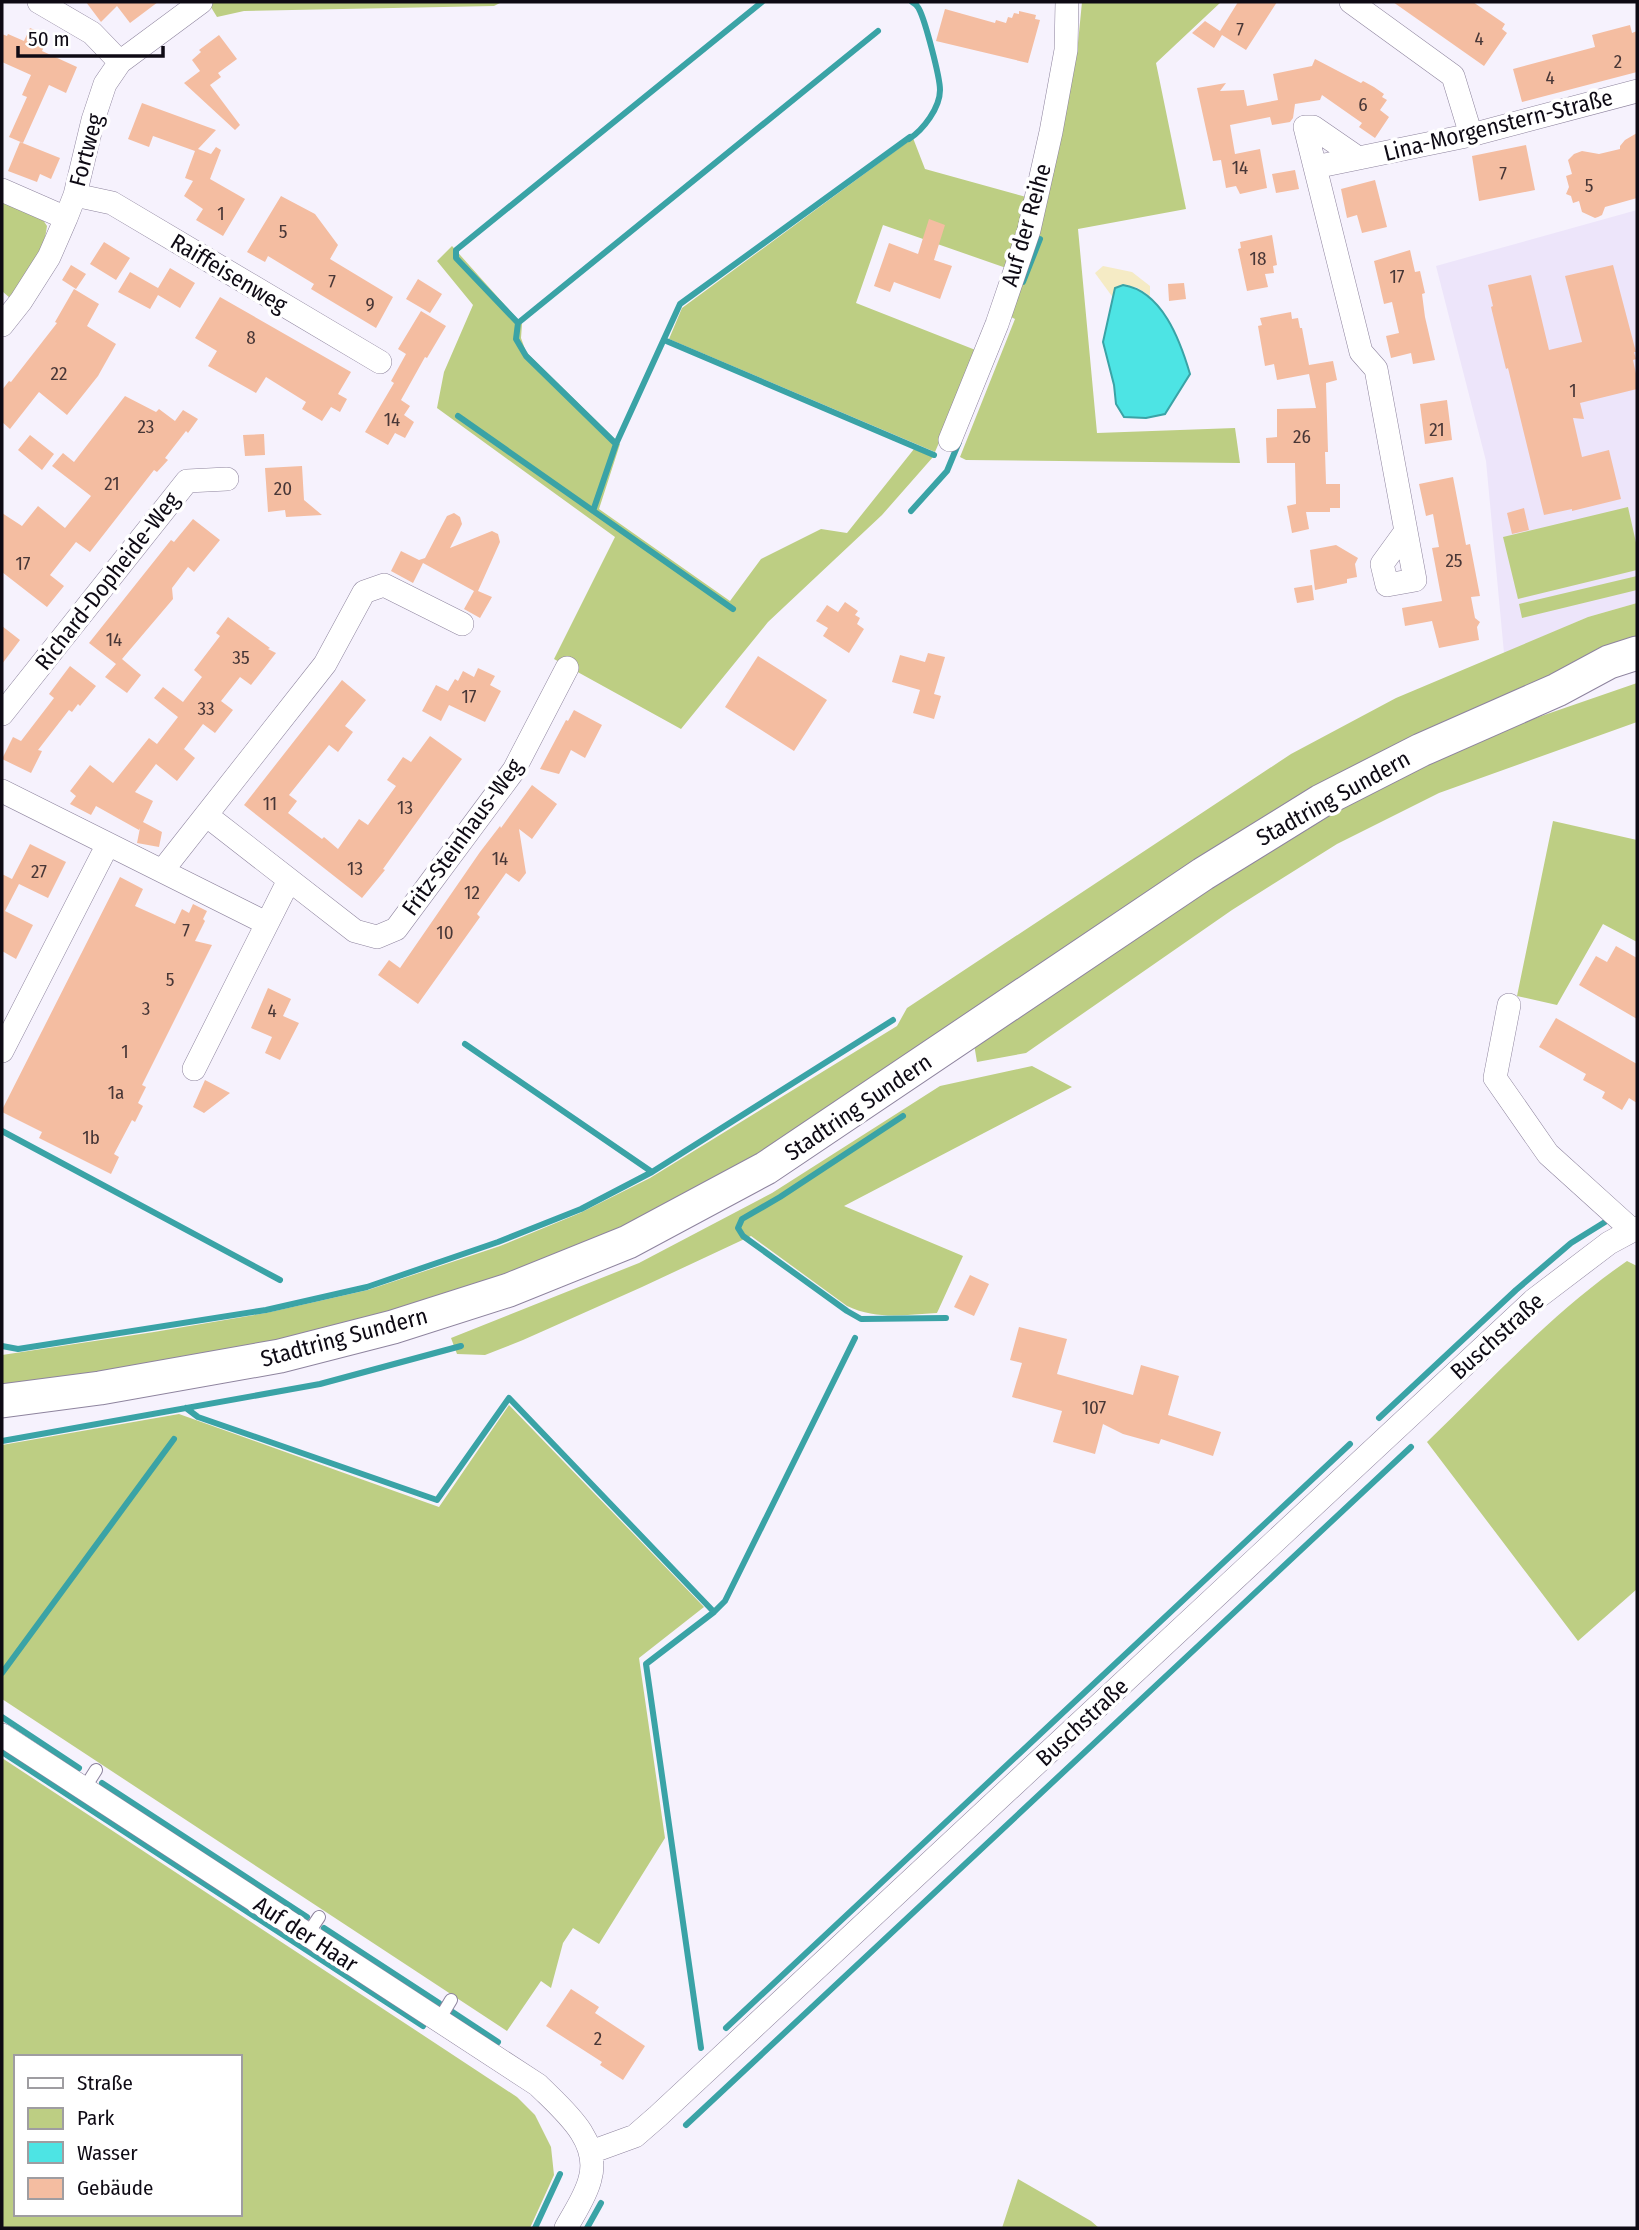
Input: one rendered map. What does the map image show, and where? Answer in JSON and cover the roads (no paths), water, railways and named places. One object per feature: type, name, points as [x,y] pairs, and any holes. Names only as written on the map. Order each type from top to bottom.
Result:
[{"type":"main road","name":"Stadtring Sundern","points":[[2,1401],[100,1388],[281,1356],[393,1327],[509,1290],[628,1242],[766,1168],[1203,874],[1321,801],[1421,750],[1557,690],[1609,662],[1637,653]]},
{"type":"main road","name":"Stadtring Sundern","points":[[1557,690],[1637,670]]},
{"type":"main road","name":"Stadtring Sundern","points":[[2,1414],[100,1388]]},
{"type":"street","points":[[39,2],[92,33],[120,62]]},
{"type":"street","name":"Fortweg","points":[[2,325],[49,257],[66,218],[75,195],[93,120],[105,84],[120,62],[201,2]]},
{"type":"street","name":"Auf der Reihe","points":[[950,440],[997,324],[1029,230],[1066,50],[1067,2]]},
{"type":"street","points":[[1351,2],[1453,76],[1471,135]]},
{"type":"street","name":"Lina-Morgenstern-Straße","points":[[1315,167],[1471,135],[1637,91]]},
{"type":"street","name":"Lina-Morgenstern-Straße","points":[[1358,158],[1313,127],[1305,127],[1361,352],[1376,369],[1406,531]]},
{"type":"street","points":[[2,190],[66,218]]},
{"type":"street","name":"Raiffeisenweg","points":[[75,195],[112,203],[380,362]]},
{"type":"street","name":"Richard-Dopheide-Weg","points":[[2,714],[187,481],[227,479]]},
{"type":"street","points":[[162,871],[325,664],[364,592],[384,585],[462,624]]},
{"type":"street","name":"Fritz-Steinhaus-Weg","points":[[206,815],[355,931],[377,937],[396,929],[514,770],[567,668]]},
{"type":"street","points":[[2,791],[266,923]]},
{"type":"street","points":[[2,1051],[108,844]]},
{"type":"street","points":[[194,1069],[289,880]]},
{"type":"street","name":"Buschstraße","points":[[591,2152],[635,2136],[658,2116],[1534,1300],[1609,1244],[1634,1229],[1548,1154],[1495,1078],[1509,1005]]},
{"type":"street","name":"Auf der Haar","points":[[2,1735],[90,1780],[313,1926],[439,2020],[538,2085],[583,2133],[591,2152]]},
{"type":"street","points":[[566,2228],[590,2182],[593,2167],[591,2152]]},
{"type":"lane","points":[[439,2020],[451,2000]]},
{"type":"water","points":[[1123,285],[1137,289],[1159,307],[1175,332],[1186,361],[1190,374],[1165,414],[1146,418],[1124,417],[1116,404],[1103,342],[1115,288]]},
{"type":"waterway","points":[[518,323],[456,258],[456,250],[762,2]]},
{"type":"waterway","points":[[909,139],[930,118],[940,90],[925,24],[919,9],[912,2]]},
{"type":"waterway","points":[[616,444],[526,356],[516,339],[518,323],[878,31]]},
{"type":"waterway","points":[[593,511],[616,444],[680,304],[910,137]]},
{"type":"waterway","points":[[1023,282],[1040,239]]},
{"type":"waterway","points":[[664,340],[934,455]]},
{"type":"waterway","points":[[458,416],[733,609]]},
{"type":"waterway","points":[[911,511],[947,471],[959,442]]},
{"type":"waterway","points":[[2,1346],[18,1349],[266,1310],[367,1287],[498,1242],[581,1209],[652,1172],[893,1020]]},
{"type":"waterway","points":[[465,1044],[652,1172]]},
{"type":"waterway","points":[[903,1116],[742,1219],[738,1228],[743,1236],[861,1319],[946,1318]]},
{"type":"waterway","points":[[2,1131],[280,1280]]},
{"type":"waterway","points":[[1379,1418],[1516,1290],[1571,1243],[1605,1222]]},
{"type":"waterway","points":[[701,2048],[646,1664],[725,1601],[855,1338]]},
{"type":"waterway","points":[[2,1441],[320,1384],[461,1346]]},
{"type":"waterway","points":[[186,1408],[198,1417],[437,1500],[509,1398],[714,1612]]},
{"type":"waterway","points":[[2,1673],[174,1439]]},
{"type":"waterway","points":[[726,2028],[1350,1444]]},
{"type":"waterway","points":[[686,2125],[1411,1447]]},
{"type":"waterway","points":[[2,1717],[79,1768]]},
{"type":"waterway","points":[[2,1752],[423,2026]]},
{"type":"waterway","points":[[102,1783],[307,1917]]},
{"type":"waterway","points":[[324,1928],[439,2003]]},
{"type":"waterway","points":[[451,2011],[498,2042]]},
{"type":"waterway","points":[[535,2228],[560,2174]]},
{"type":"waterway","points":[[587,2228],[601,2203]]}]
